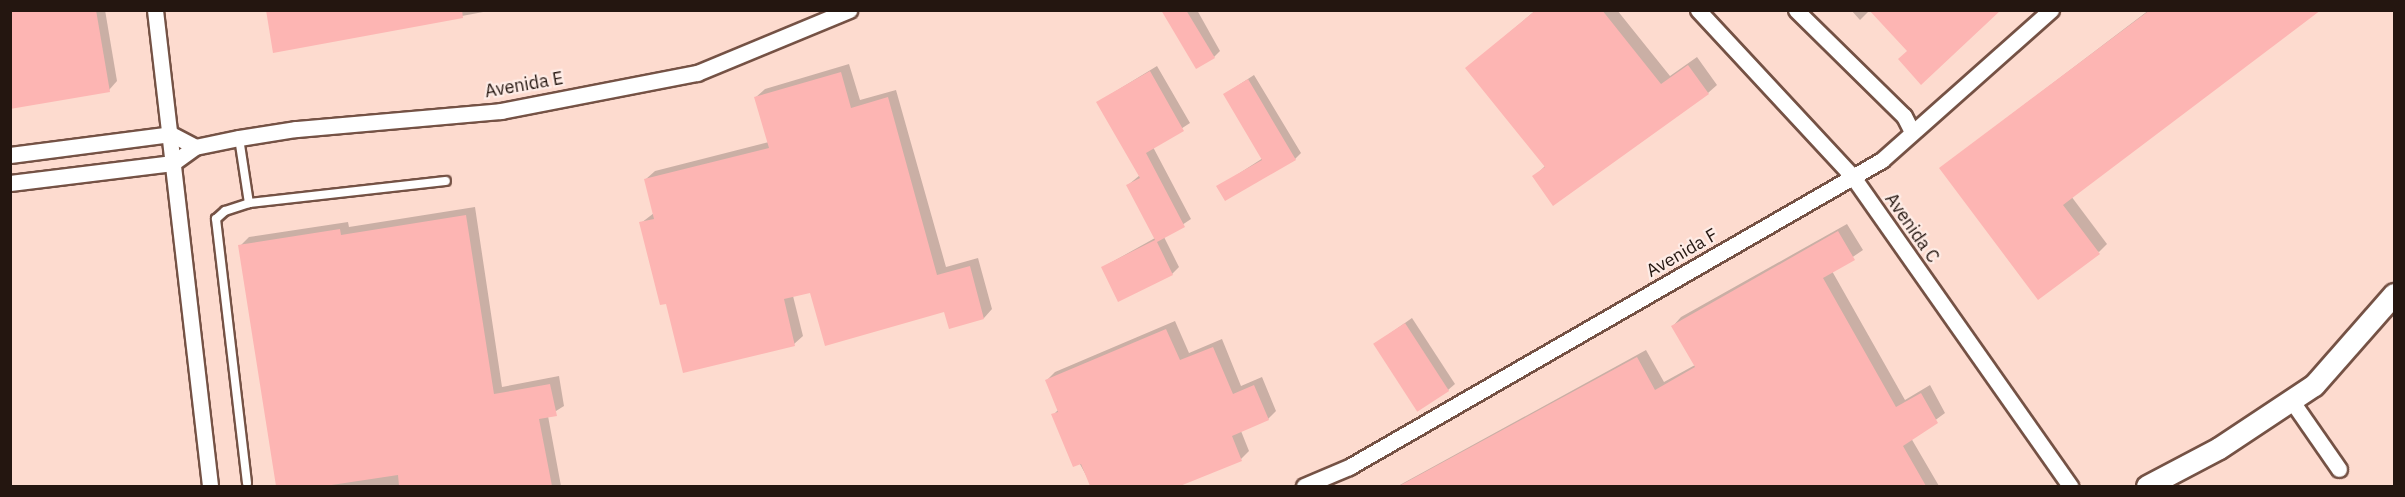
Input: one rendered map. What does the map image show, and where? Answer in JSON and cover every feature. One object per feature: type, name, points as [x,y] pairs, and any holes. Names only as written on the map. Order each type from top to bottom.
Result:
[{"type":"main road","points":[[2147,486],[2218,448],[2313,385],[2394,294]]},
{"type":"street","points":[[155,10],[210,486]]},
{"type":"street","name":"Avenida E","points":[[10,183],[173,163],[195,147],[239,138],[296,129],[501,111],[697,72],[849,10]]},
{"type":"street","name":"Avenida C","points":[[1698,10],[1853,177],[2070,486]]},
{"type":"street","points":[[1796,10],[1904,116],[1912,132]]},
{"type":"street","name":"Avenida F","points":[[1304,486],[1349,467],[1882,160],[2051,10]]},
{"type":"street","points":[[10,155],[171,134],[195,147]]},
{"type":"street","points":[[2291,400],[2339,469]]},
{"type":"lane","points":[[239,138],[249,203]]},
{"type":"lane","points":[[247,483],[216,236],[216,219],[225,211],[249,203],[446,181]]},
{"type":"building","points":[[10,10],[96,10],[110,92],[10,109]]},
{"type":"building","points":[[266,10],[462,10],[463,18],[273,53]]},
{"type":"building","points":[[1161,10],[1186,10],[1215,58],[1196,69]]},
{"type":"building","points":[[1536,10],[1602,10],[1661,84],[1688,65],[1709,94],[1553,206],[1532,176],[1545,167],[1465,68]]},
{"type":"building","points":[[1869,10],[2001,10],[1921,85],[1898,59],[1907,51]]},
{"type":"building","points":[[2150,10],[2321,10],[2063,205],[2100,254],[2038,300],[1939,168]]},
{"type":"building","points":[[1150,71],[1184,131],[1146,153],[1185,227],[1157,242],[1173,275],[1118,302],[1101,267],[1155,240],[1126,185],[1140,178],[1096,102]]},
{"type":"building","points":[[841,72],[851,108],[888,97],[937,275],[970,266],[984,319],[949,329],[944,312],[825,346],[810,293],[784,299],[795,346],[683,373],[666,304],[660,305],[639,222],[654,219],[644,179],[769,148],[754,97]]},
{"type":"building","points":[[1248,79],[1296,160],[1225,201],[1216,186],[1262,160],[1223,94]]},
{"type":"building","points":[[466,215],[494,394],[550,384],[557,416],[539,419],[552,486],[399,486],[398,475],[325,486],[276,486],[238,245],[340,229],[341,235]]},
{"type":"building","points":[[1838,231],[1855,260],[1823,278],[1896,407],[1921,393],[1938,423],[1903,446],[1926,486],[1399,486],[1637,357],[1655,390],[1695,367],[1671,326]]},
{"type":"building","points":[[1405,323],[1449,391],[1417,412],[1373,344]]},
{"type":"building","points":[[1166,329],[1180,360],[1213,347],[1233,394],[1254,385],[1269,420],[1232,436],[1242,461],[1180,486],[1090,486],[1081,464],[1073,467],[1051,414],[1058,412],[1045,380]]}]
